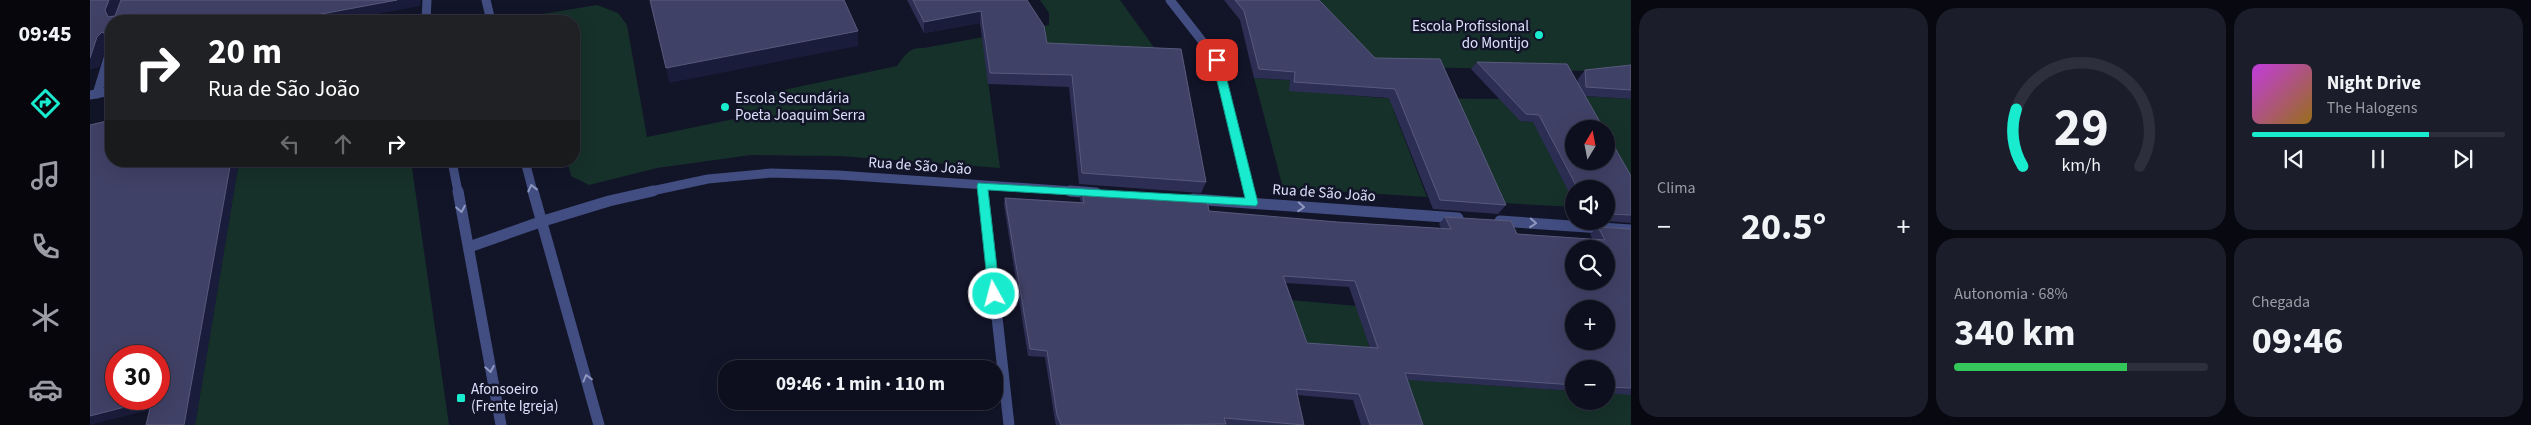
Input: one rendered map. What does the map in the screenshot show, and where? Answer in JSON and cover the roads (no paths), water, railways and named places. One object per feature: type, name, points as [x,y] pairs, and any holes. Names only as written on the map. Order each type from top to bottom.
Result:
[{"type":"street","points":[[426,15],[427,0]]},
{"type":"street","points":[[486,0],[490,15]]},
{"type":"street","points":[[1170,0],[1217,60],[1252,203]]},
{"type":"street","points":[[94,95],[105,65]]},
{"type":"street","points":[[453,167],[502,425]]},
{"type":"street","points":[[526,167],[540,222],[569,316],[599,425]]},
{"type":"street","name":"Rua de São João","points":[[469,247],[540,222],[609,201],[708,179],[771,173],[838,175],[1108,194]]},
{"type":"street","points":[[982,186],[1009,425]]},
{"type":"street","name":"Rua de São João","points":[[1185,199],[1472,219]]},
{"type":"street","points":[[1491,220],[1631,230]]},
{"type":"place","name":"Escola Profissional do Montijo","points":[[1539,35]]},
{"type":"place","name":"Escola Secundária Poeta Joaquim Serra","points":[[725,107]]},
{"type":"place","name":"Afonsoeiro (Frente Igreja)","points":[[461,398]]}]
